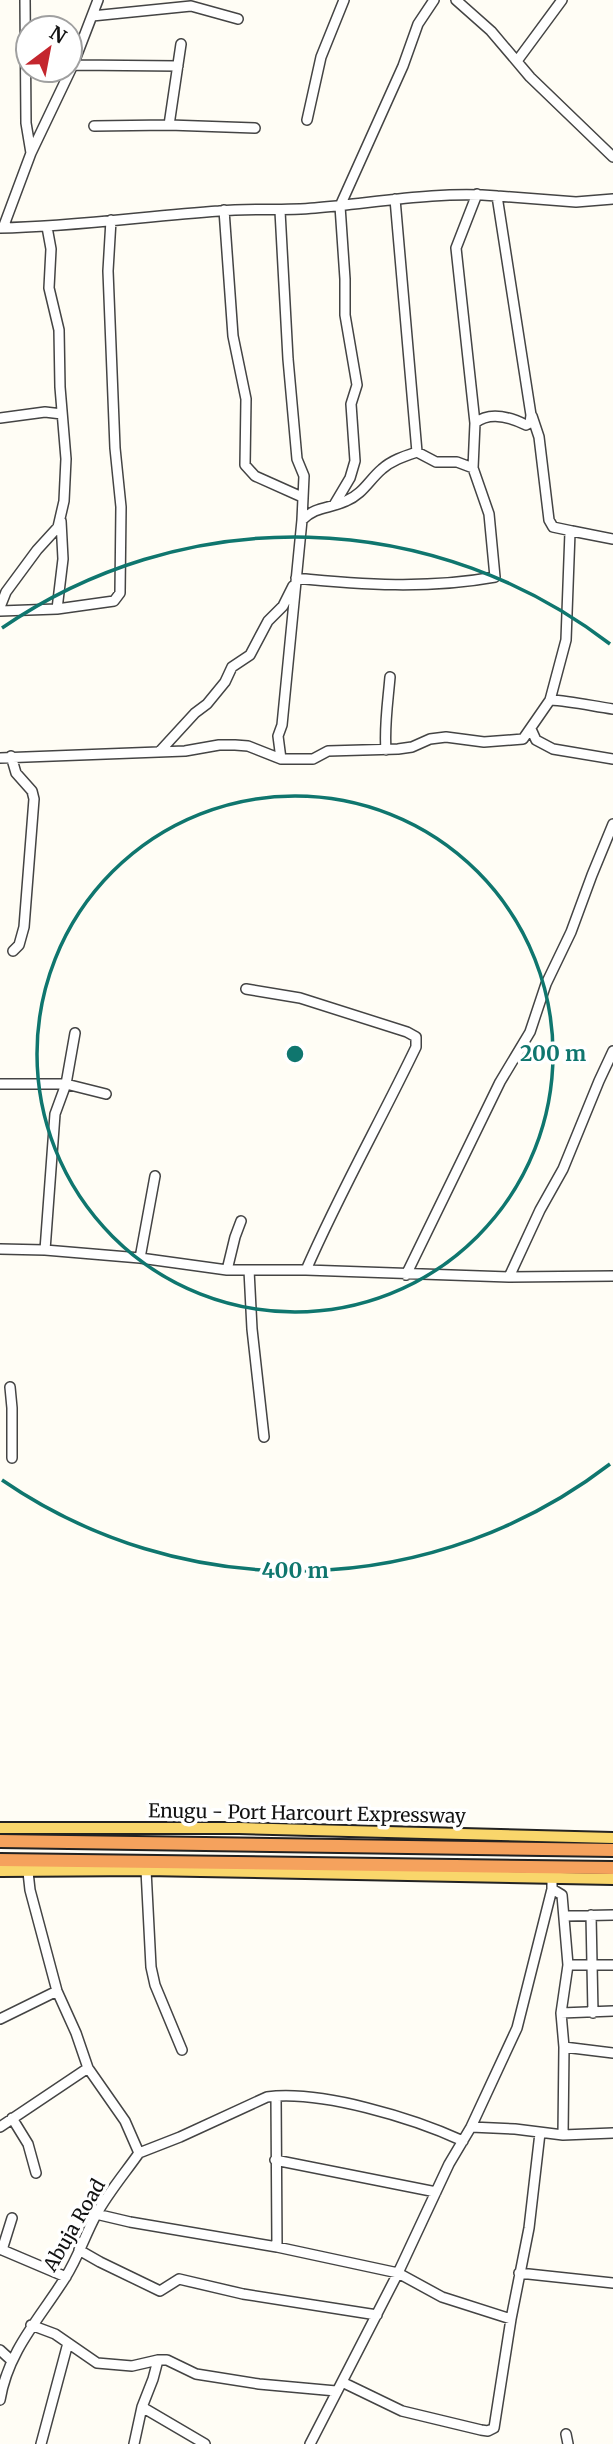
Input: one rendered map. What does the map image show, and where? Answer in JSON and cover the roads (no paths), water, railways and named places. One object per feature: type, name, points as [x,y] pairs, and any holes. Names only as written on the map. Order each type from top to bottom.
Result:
[{"type":"highway","name":"Enugu - Port Harcourt Expressway","points":[[0,1841],[613,1850]]},
{"type":"highway","points":[[0,1860],[613,1868]]},
{"type":"main road","name":"Enugu - Port Harcourt Expressway","points":[[0,1828],[239,1828],[613,1838]]},
{"type":"main road","points":[[0,1871],[146,1870],[552,1883],[613,1879]]},
{"type":"street","points":[[25,0],[26,123],[32,153]]},
{"type":"street","points":[[84,37],[98,0]]},
{"type":"street","points":[[307,120],[321,57],[344,0]]},
{"type":"street","points":[[334,505],[350,478],[355,461],[351,404],[357,385],[345,315],[340,206],[403,66],[418,24],[434,0]]},
{"type":"street","points":[[456,0],[497,37],[530,77],[613,157]]},
{"type":"street","points":[[517,61],[562,0]]},
{"type":"street","points":[[92,16],[193,3],[238,19]]},
{"type":"street","points":[[169,125],[181,44]]},
{"type":"street","points":[[84,65],[178,66]]},
{"type":"street","points":[[64,84],[1,228],[47,227],[224,210],[280,211],[394,199],[477,194],[576,202],[613,199]]},
{"type":"street","points":[[94,125],[256,128]]},
{"type":"street","points":[[296,578],[408,586],[495,577],[489,514],[473,468],[475,423],[456,248],[477,194]]},
{"type":"street","points":[[497,196],[531,415],[539,437],[549,520],[553,527],[613,539]]},
{"type":"street","points":[[394,199],[417,452]]},
{"type":"street","points":[[224,210],[233,336],[246,399],[245,465],[255,476],[302,497]]},
{"type":"street","points":[[280,211],[288,359],[298,459],[304,476],[282,725],[278,736],[281,759]]},
{"type":"street","points":[[61,519],[53,534],[37,550],[6,592],[0,609],[57,609],[114,601],[120,593],[121,507],[115,448],[108,271],[111,220]]},
{"type":"street","points":[[47,227],[51,249],[49,288],[59,330],[66,460],[61,519],[63,559],[57,609]]},
{"type":"street","points":[[0,418],[45,412],[62,414]]},
{"type":"street","points":[[475,423],[483,417],[494,415],[529,424],[531,415]]},
{"type":"street","points":[[417,452],[436,462],[457,462],[473,468]]},
{"type":"street","points":[[302,520],[313,510],[345,502],[362,492],[389,464],[417,452]]},
{"type":"street","points":[[523,739],[550,700],[566,640],[569,535],[572,531]]},
{"type":"street","points":[[161,750],[195,713],[207,704],[225,682],[232,667],[250,655],[268,621],[284,606],[296,578]]},
{"type":"street","points":[[386,750],[390,677]]},
{"type":"street","points":[[550,700],[563,699],[613,709]]},
{"type":"street","points":[[531,729],[542,744],[561,751],[613,759]]},
{"type":"street","points":[[0,758],[185,751],[219,745],[248,746],[281,759],[313,760],[328,751],[412,747],[430,739],[446,737],[484,742],[537,740]]},
{"type":"street","points":[[11,756],[16,773],[32,791],[34,799],[24,927],[19,945],[13,951]]},
{"type":"street","points":[[406,1275],[500,1082],[530,1032],[546,984],[571,932],[613,824]]},
{"type":"street","points":[[246,989],[300,999],[407,1032],[416,1037],[417,1041],[374,1135],[356,1164],[306,1270]]},
{"type":"street","points":[[45,1250],[55,1114],[66,1084],[75,1033]]},
{"type":"street","points":[[509,1277],[540,1210],[563,1169],[613,1051]]},
{"type":"street","points":[[0,1084],[66,1084],[106,1094]]},
{"type":"street","points":[[140,1258],[155,1176]]},
{"type":"street","points":[[227,1270],[234,1237],[241,1221]]},
{"type":"street","points":[[0,1249],[140,1258],[227,1270],[509,1277],[612,1274]]},
{"type":"street","points":[[249,1270],[252,1329],[264,1437]]},
{"type":"street","points":[[10,1387],[12,1458]]},
{"type":"street","points":[[146,1870],[151,1967],[161,2002],[182,2050]]},
{"type":"street","points":[[28,1872],[30,1891],[57,1990],[88,2068],[125,2121],[139,2153],[267,2097],[276,2096],[317,2099],[368,2109],[428,2126],[463,2141]]},
{"type":"street","points":[[552,1883],[562,1895],[568,1965],[561,2013],[564,2047],[563,2135]]},
{"type":"street","points":[[310,2444],[471,2127],[517,2028],[552,1883]]},
{"type":"street","points":[[591,1915],[593,2013]]},
{"type":"street","points":[[565,1916],[613,1915]]},
{"type":"street","points":[[568,1965],[613,1965]]},
{"type":"street","points":[[0,2020],[57,1990]]},
{"type":"street","points":[[561,2013],[613,2011]]},
{"type":"street","points":[[564,2047],[613,2053]]},
{"type":"street","points":[[0,2127],[88,2068]]},
{"type":"street","points":[[276,2096],[277,2247]]},
{"type":"street","points":[[12,2118],[28,2144],[37,2173]]},
{"type":"street","points":[[471,2127],[563,2135],[613,2133]]},
{"type":"street","points":[[342,2382],[402,2412],[488,2431],[494,2428],[529,2228],[540,2133]]},
{"type":"street","name":"Abuja Road","points":[[0,2400],[12,2361],[31,2325],[66,2277],[96,2214],[139,2153]]},
{"type":"street","points":[[275,2161],[436,2192]]},
{"type":"street","points":[[96,2214],[277,2247],[398,2273],[442,2297],[511,2319]]},
{"type":"street","points":[[12,2218],[1,2250],[66,2277]]},
{"type":"street","points":[[79,2250],[160,2291],[179,2279],[243,2294],[377,2315]]},
{"type":"street","points":[[519,2273],[613,2283]]},
{"type":"street","points":[[31,2325],[55,2334],[97,2363],[132,2366],[167,2360],[196,2374],[259,2384],[336,2391]]},
{"type":"street","points":[[41,2444],[68,2343]]},
{"type":"street","points":[[0,2350],[12,2361]]},
{"type":"street","points":[[134,2444],[142,2407],[158,2360]]},
{"type":"street","points":[[142,2407],[205,2444]]},
{"type":"street","points":[[566,2434],[568,2444]]}]
